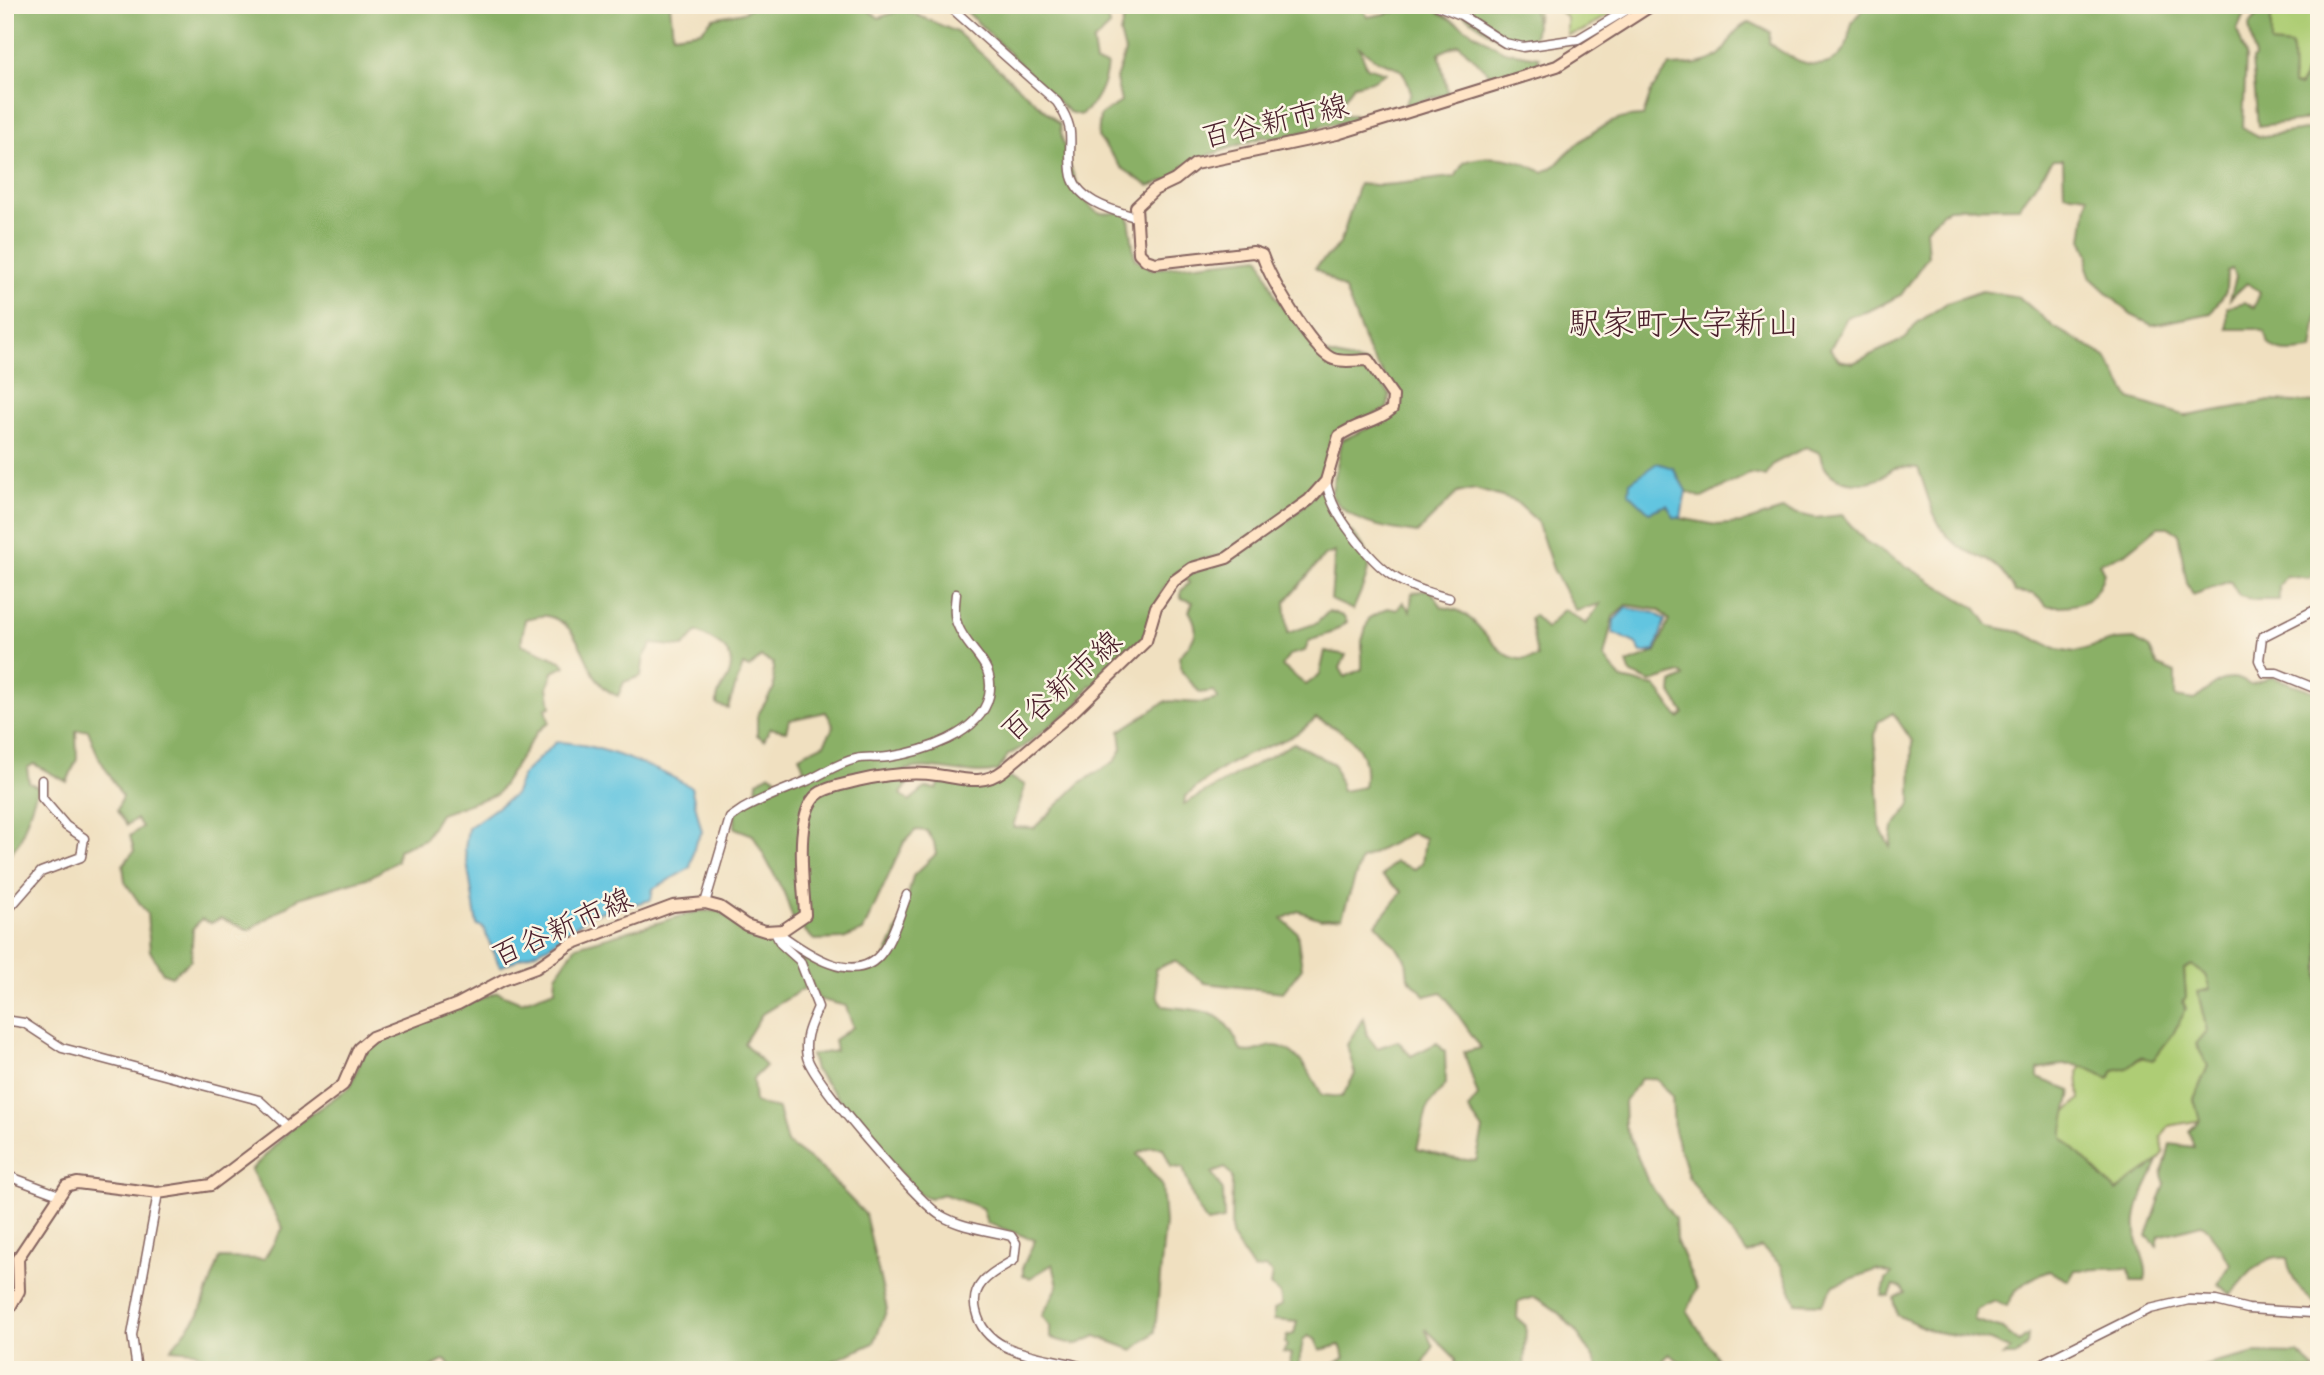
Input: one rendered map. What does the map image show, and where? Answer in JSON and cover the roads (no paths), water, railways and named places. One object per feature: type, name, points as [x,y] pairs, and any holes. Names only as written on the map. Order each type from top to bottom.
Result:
[{"type":"main road","name":"百谷新市線","points":[[774,931],[783,930],[805,915],[801,834],[804,816],[811,801],[820,792],[882,775],[934,774],[978,782],[995,777],[1075,710],[1146,641],[1156,607],[1174,581],[1192,568],[1227,558],[1309,500],[1326,481],[1339,436],[1367,422],[1379,421],[1392,409],[1393,396],[1368,360],[1334,360],[1323,353],[1288,306],[1262,255],[1253,251],[1155,263],[1146,260],[1139,254],[1136,207],[1154,190],[1175,180],[1195,164],[1337,134],[1558,66],[1652,5]]},
{"type":"main road","name":"百谷新市線","points":[[59,1195],[66,1186],[77,1183],[158,1193],[211,1185],[343,1085],[359,1048],[372,1037],[536,968],[571,944],[673,906],[705,902]]},
{"type":"main road","points":[[705,902],[720,907],[746,925],[774,931]]},
{"type":"main road","points":[[5,1316],[19,1291],[18,1258],[59,1195]]},
{"type":"street","points":[[948,5],[1057,102],[1069,119],[1073,140],[1071,172],[1077,185],[1093,202],[1135,216]]},
{"type":"street","points":[[1436,5],[1461,15],[1505,44],[1523,47],[1578,40],[1635,5]]},
{"type":"street","points":[[1326,481],[1333,508],[1377,567],[1424,592],[1449,598]]},
{"type":"street","points":[[705,902],[730,818],[767,796],[804,782],[834,766],[856,758],[886,758],[919,750],[954,738],[969,725],[989,698],[990,677],[984,660],[958,626],[956,594]]},
{"type":"street","points":[[2319,608],[2262,637],[2259,660],[2264,673],[2277,673],[2319,690]]},
{"type":"street","points":[[5,913],[41,872],[81,857],[84,852],[85,838],[66,826],[41,798],[42,780]]},
{"type":"street","points":[[774,931],[821,962],[832,966],[863,965],[877,958],[884,949],[907,895]]},
{"type":"street","points":[[774,931],[781,944],[800,961],[818,1007],[807,1030],[806,1044],[814,1074],[923,1202],[960,1225],[1011,1236],[1016,1243],[1014,1260],[984,1279],[976,1292],[974,1303],[983,1330],[1005,1349],[1043,1355],[1093,1370]]},
{"type":"street","points":[[5,1020],[24,1023],[62,1048],[258,1100],[287,1126]]},
{"type":"street","points":[[5,1172],[8,1176],[59,1195]]},
{"type":"street","points":[[138,1370],[133,1326],[158,1193]]},
{"type":"street","points":[[2036,1370],[2046,1361],[2150,1309],[2189,1300],[2216,1301],[2248,1309],[2312,1313],[2319,1318]]},
{"type":"water","points":[[1657,463],[1673,468],[1686,491],[1681,518],[1674,517],[1667,505],[1649,512],[1629,493],[1630,482]]},
{"type":"water","points":[[1626,608],[1655,613],[1665,620],[1655,651],[1641,653],[1635,643],[1613,633],[1614,620]]},
{"type":"water","points":[[556,742],[588,746],[625,757],[691,787],[702,832],[695,844],[690,868],[653,889],[651,900],[592,914],[547,947],[500,967],[483,927],[477,925],[465,849],[468,828],[514,795],[523,774]]},
{"type":"district","name":"駅家町大字新山","points":[[1684,322]]}]
